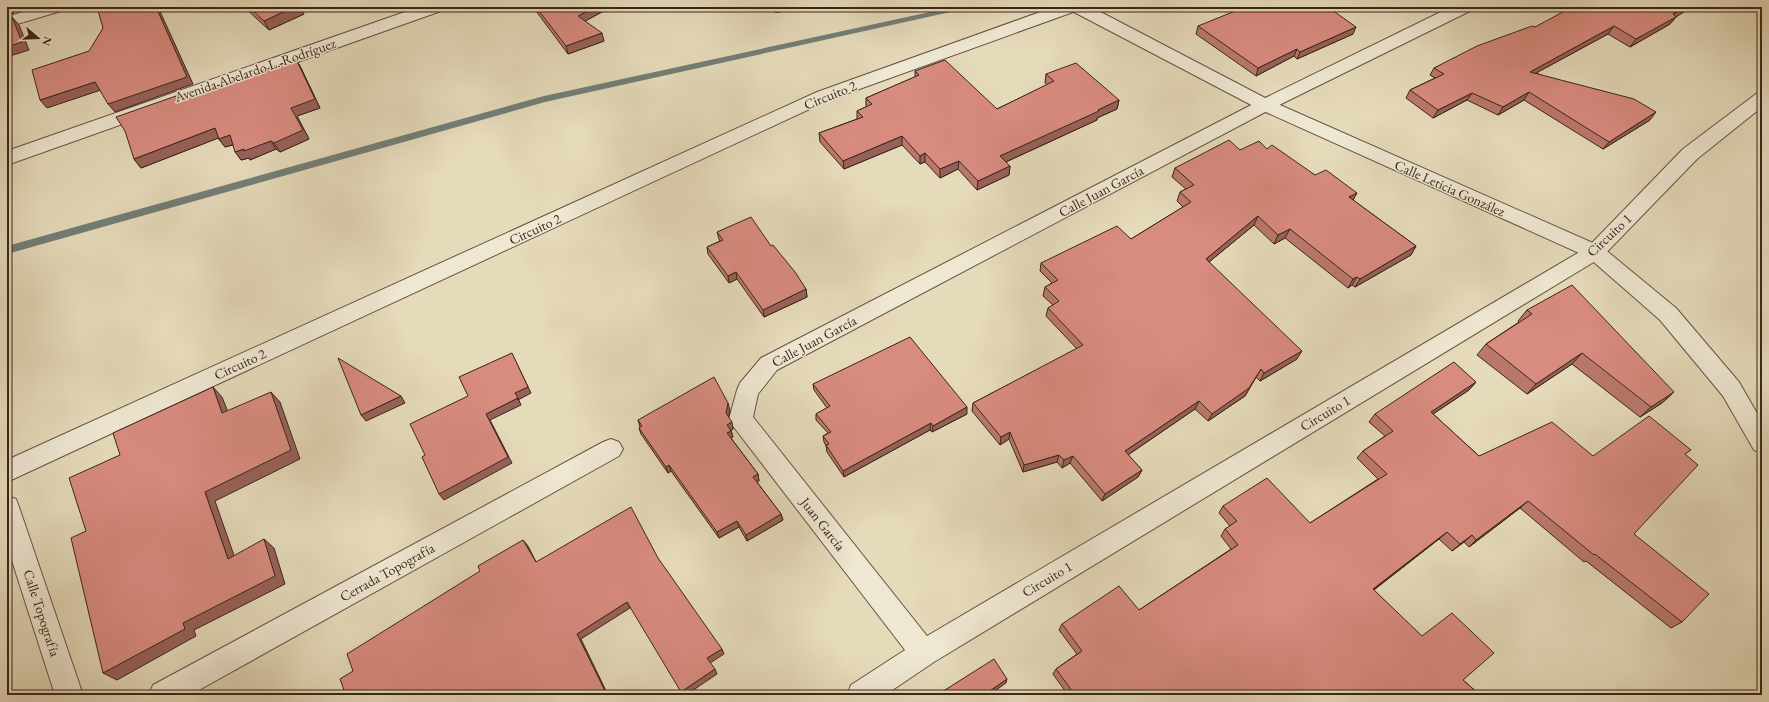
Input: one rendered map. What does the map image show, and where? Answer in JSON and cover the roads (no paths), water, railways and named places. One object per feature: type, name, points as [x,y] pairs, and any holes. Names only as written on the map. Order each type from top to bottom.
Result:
[{"type":"street","points":[[7,22],[55,7]]},
{"type":"street","name":"Avenida Abelardo L. Rodríguez","points":[[7,158],[435,7]]},
{"type":"street","name":"Circuito 2","points":[[7,471],[823,96],[1070,7]]},
{"type":"street","name":"Calle Leticia González","points":[[1078,7],[1264,106],[1595,252],[1668,314],[1731,389],[1762,443]]},
{"type":"street","name":"Calle Juan García","points":[[748,390],[769,364],[1264,106],[1464,7]]},
{"type":"street","name":"Circuito 1","points":[[862,695],[924,653],[1595,252],[1690,154],[1762,98]]},
{"type":"street","name":"Juan García","points":[[748,390],[741,419],[924,653]]},
{"type":"street","name":"Cerrada Topografía","points":[[163,695],[611,449]]},
{"type":"street","name":"Calle Topografía","points":[[7,507],[69,695]]},
{"type":"lane","points":[[777,9],[789,7]]},
{"type":"waterway","points":[[7,250],[544,99],[964,7]]}]
